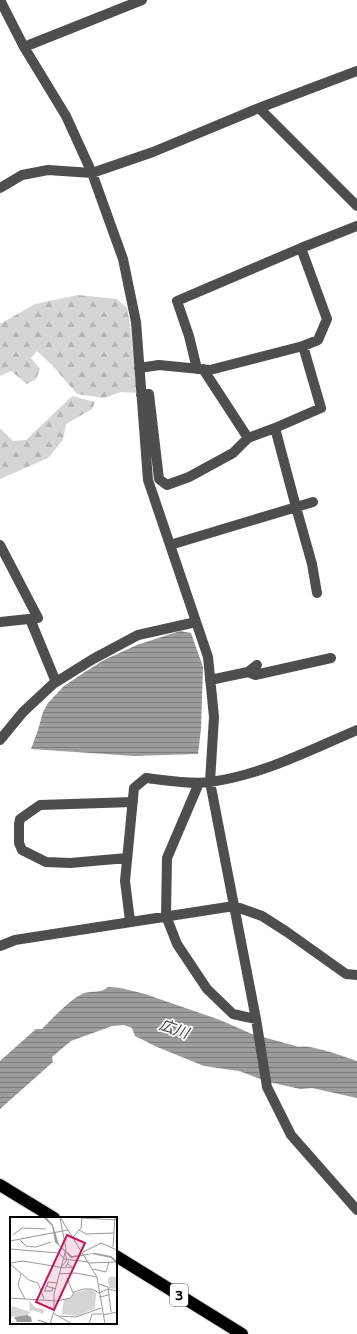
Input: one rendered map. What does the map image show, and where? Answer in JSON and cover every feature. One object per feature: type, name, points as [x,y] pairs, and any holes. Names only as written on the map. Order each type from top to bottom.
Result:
[{"type":"highway","points":[[0,1185],[52,1217]]},
{"type":"highway","name":"3","points":[[117,1257],[242,1334]]},
{"type":"street","points":[[0,0],[24,47],[66,116],[92,173],[123,259],[136,322],[148,480],[208,657],[214,718],[210,782],[257,1024],[267,1087],[291,1135],[357,1210]]},
{"type":"street","points":[[24,47],[142,0]]},
{"type":"street","points":[[0,188],[22,176],[48,170],[92,173],[153,152],[259,108],[357,71]]},
{"type":"street","points":[[259,108],[357,206]]},
{"type":"street","points":[[248,438],[200,369],[177,301],[301,248],[357,226]]},
{"type":"street","points":[[139,368],[159,365],[210,370],[303,346],[318,340],[326,319],[301,248]]},
{"type":"street","points":[[141,395],[149,394],[159,479],[167,485],[189,477],[233,453],[248,438],[321,408],[303,346]]},
{"type":"street","points":[[275,428],[312,564],[317,592]]},
{"type":"street","points":[[170,545],[313,502]]},
{"type":"street","points":[[0,545],[38,618],[0,622]]},
{"type":"street","points":[[30,618],[56,682]]},
{"type":"street","points":[[0,740],[23,712],[56,682],[93,659],[138,635],[196,622]]},
{"type":"street","points":[[248,672],[256,675],[331,658]]},
{"type":"street","points":[[210,680],[248,672],[257,665]]},
{"type":"street","points":[[130,921],[125,881],[134,788],[146,778],[199,783],[247,774],[289,759],[357,730]]},
{"type":"street","points":[[199,783],[167,858],[166,916],[177,944],[207,989],[233,1014],[257,1024]]},
{"type":"street","points":[[127,858],[70,863],[46,862],[22,850],[19,843],[19,824],[20,819],[40,805],[133,802]]},
{"type":"street","points":[[0,946],[15,940],[234,906],[262,916],[288,932],[346,974],[357,975]]},
{"type":"green space","points":[[78,295],[117,299],[127,308],[137,393],[121,392],[104,398],[77,394],[51,364],[37,351],[31,358],[40,369],[36,379],[27,384],[11,371],[0,376],[0,324],[35,304]]},
{"type":"green space","points":[[72,396],[95,402],[92,409],[66,424],[63,440],[48,458],[0,479],[0,428],[13,441],[26,440]]},
{"type":"water","points":[[180,631],[191,633],[203,667],[201,729],[198,754],[134,756],[31,749],[43,712],[48,703],[64,686],[104,660],[137,645]]},
{"type":"water","name":"広川","points":[[108,987],[121,988],[145,994],[220,1020],[252,1034],[299,1047],[319,1049],[357,1061],[357,1098],[312,1088],[300,1089],[269,1082],[239,1071],[204,1066],[157,1047],[135,1036],[132,1028],[124,1025],[112,1026],[71,1041],[52,1057],[53,1062],[0,1109],[0,1061],[36,1029],[42,1029],[76,997]]}]
